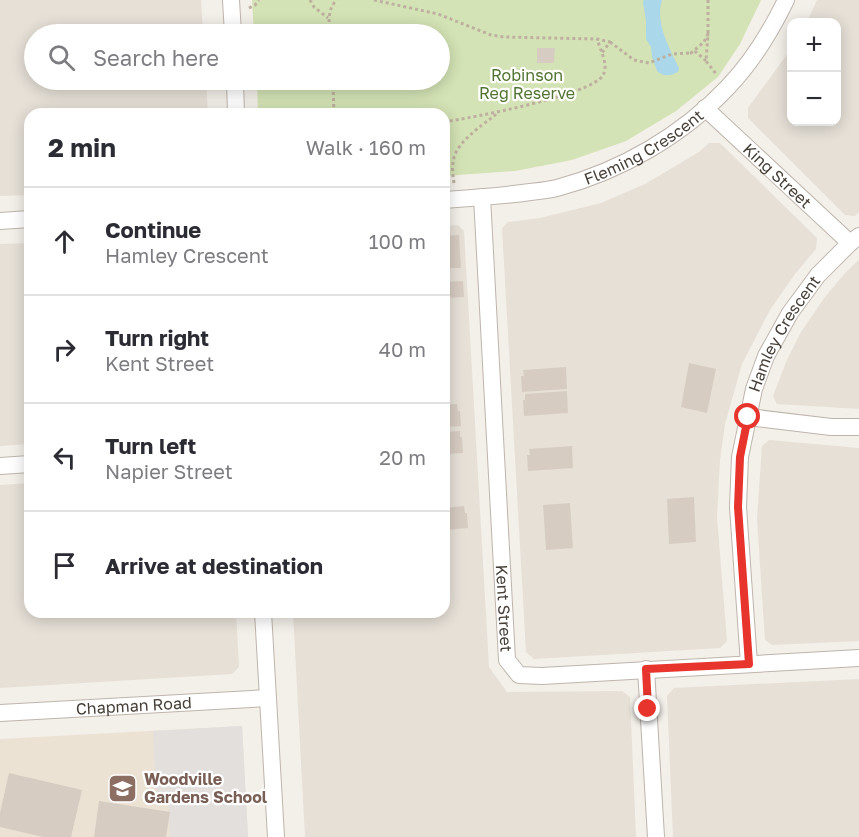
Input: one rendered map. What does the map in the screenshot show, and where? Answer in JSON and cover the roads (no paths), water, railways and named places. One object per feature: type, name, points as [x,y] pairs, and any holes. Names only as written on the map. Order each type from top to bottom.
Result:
[{"type":"street","points":[[231,0],[232,24]]},
{"type":"street","name":"Fleming Crescent","points":[[450,200],[507,196],[556,188],[597,175],[644,153],[689,123],[728,87],[753,57],[775,24],[786,0]]},
{"type":"street","points":[[235,90],[236,108]]},
{"type":"street","name":"King Street","points":[[705,108],[854,240]]},
{"type":"street","name":"Kent Street","points":[[482,197],[507,660],[519,675],[542,676],[859,658]]},
{"type":"street","points":[[0,221],[24,219]]},
{"type":"street","name":"Hamley Crescent","points":[[749,664],[738,507],[740,457],[754,389],[766,356],[790,313],[818,275],[854,240]]},
{"type":"street","points":[[748,417],[831,427],[859,427]]},
{"type":"street","points":[[0,466],[24,464]]},
{"type":"street","points":[[263,618],[276,837]]},
{"type":"street","points":[[646,669],[656,837]]},
{"type":"street","name":"Chapman Road","points":[[0,712],[268,698]]},
{"type":"water","points":[[644,0],[662,0],[660,17],[662,26],[679,68],[678,72],[665,75],[657,71],[651,47],[646,39]]},
{"type":"place","name":"Woodville Gardens School","points":[[123,788]]},
{"type":"park label","name":"Robinson Reg Reserve","points":[[527,84]]}]
